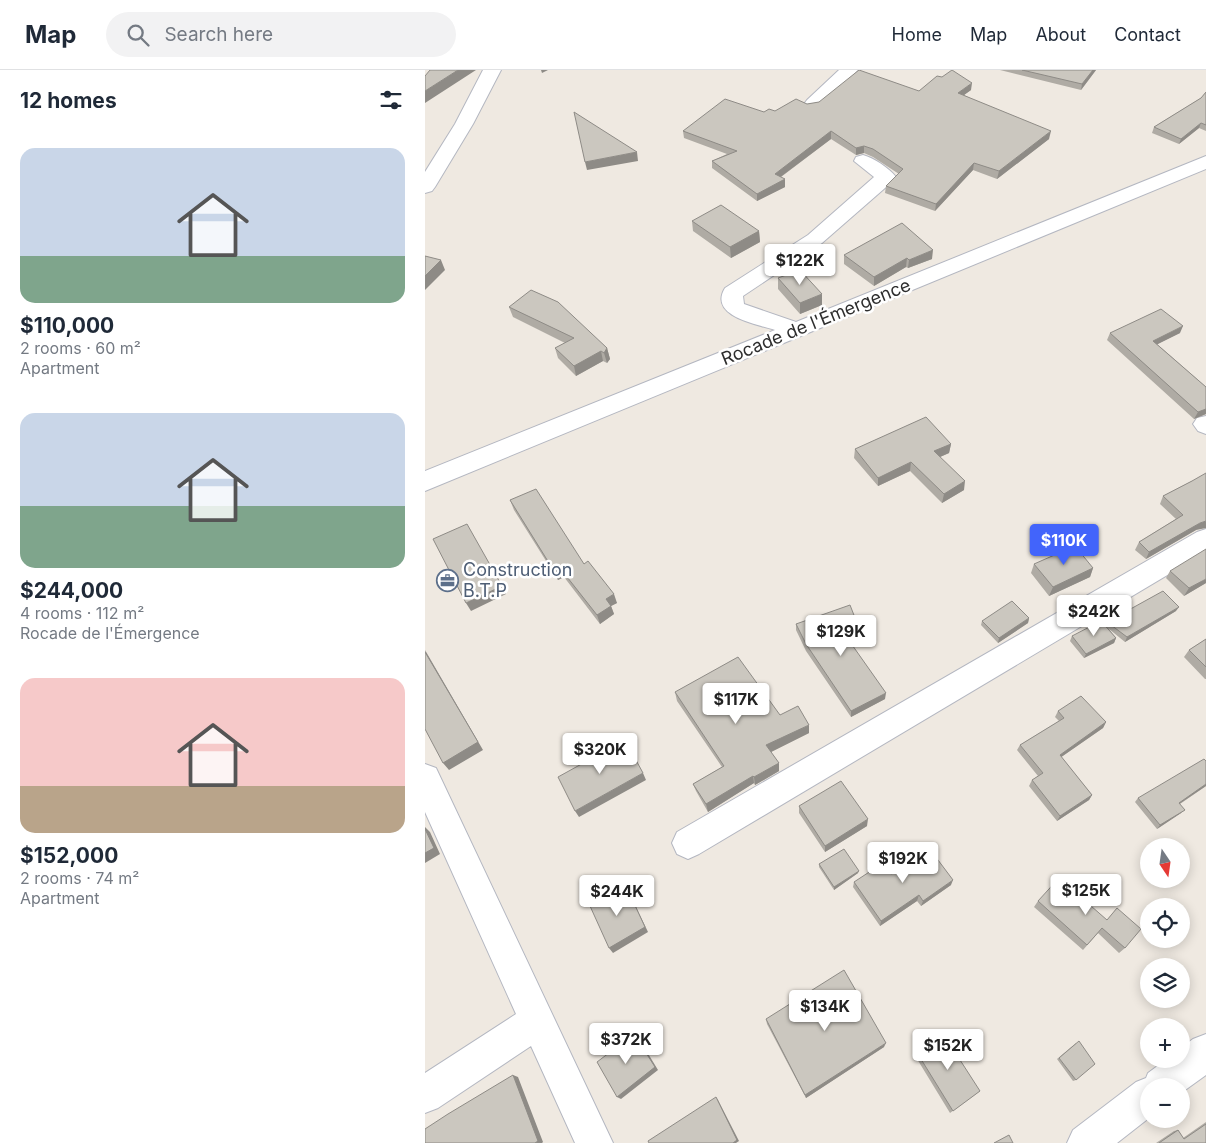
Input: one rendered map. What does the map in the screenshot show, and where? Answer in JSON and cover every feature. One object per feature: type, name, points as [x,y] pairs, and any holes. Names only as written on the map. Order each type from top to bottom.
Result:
[{"type":"street","points":[[425,187],[464,124],[492,70]]},
{"type":"street","points":[[813,104],[849,70]]},
{"type":"street","points":[[796,330],[737,309],[731,303],[733,293],[815,239],[886,177],[863,160]]},
{"type":"street","name":"Rocade de l'Émergence","points":[[425,481],[1206,162]]},
{"type":"street","points":[[688,843],[1206,539]]},
{"type":"street","points":[[426,786],[594,1143]]},
{"type":"street","points":[[425,1095],[537,1022]]},
{"type":"street","points":[[1172,1078],[1206,1052]]},
{"type":"street","points":[[1086,1143],[1140,1102]]},
{"type":"building","points":[[430,70],[458,70],[425,91],[425,76]]},
{"type":"building","points":[[859,70],[919,91],[937,76],[942,77],[952,70],[972,83],[958,93],[1051,131],[999,171],[974,163],[936,204],[886,186],[903,169],[873,149],[864,146],[856,148],[831,131],[775,174],[785,179],[757,194],[712,161],[737,151],[683,131],[725,99],[764,112],[769,109],[775,111],[796,99],[807,104],[819,102]]},
{"type":"building","points":[[1022,70],[1093,70],[1082,84]]},
{"type":"building","points":[[1206,92],[1206,125],[1201,123],[1181,139],[1154,127],[1201,98]]},
{"type":"building","points":[[574,112],[637,152],[585,162]]},
{"type":"building","points":[[721,205],[759,231],[730,247],[692,221]]},
{"type":"building","points":[[902,223],[933,250],[909,260],[907,258],[874,277],[844,255]]},
{"type":"building","points":[[425,256],[441,260],[425,276]]},
{"type":"building","points":[[800,270],[822,294],[800,303],[778,278]]},
{"type":"building","points":[[531,290],[558,302],[607,348],[604,353],[601,351],[574,366],[555,348],[574,338],[509,307]]},
{"type":"building","points":[[1161,309],[1183,326],[1153,341],[1206,387],[1206,409],[1198,412],[1110,333]]},
{"type":"building","points":[[926,417],[951,444],[934,451],[965,481],[944,494],[911,462],[878,478],[855,449]]},
{"type":"building","points":[[1206,473],[1206,521],[1149,552],[1139,542],[1183,515],[1163,496]]},
{"type":"building","points":[[536,489],[584,564],[588,561],[614,594],[606,599],[611,606],[597,615],[560,568],[554,571],[510,500]]},
{"type":"building","points":[[467,524],[502,586],[466,603],[433,539]]},
{"type":"building","points":[[1075,546],[1093,568],[1053,587],[1034,564]]},
{"type":"building","points":[[1206,549],[1206,579],[1189,588],[1170,571]]},
{"type":"building","points":[[1163,591],[1179,607],[1127,637],[1107,622]]},
{"type":"building","points":[[1012,601],[1029,618],[999,638],[982,621]]},
{"type":"building","points":[[850,605],[859,628],[843,632],[886,693],[851,711],[806,644],[796,624]]},
{"type":"building","points":[[1101,621],[1116,638],[1086,654],[1072,636]]},
{"type":"building","points":[[1206,639],[1206,667],[1189,650]]},
{"type":"building","points":[[425,652],[478,742],[443,763],[425,729]]},
{"type":"building","points":[[738,657],[780,715],[798,706],[809,725],[766,745],[779,763],[706,804],[693,784],[724,766],[675,692]]},
{"type":"building","points":[[1081,696],[1106,722],[1060,755],[1092,795],[1060,816],[1032,780],[1043,773],[1020,745],[1064,718],[1058,711]]},
{"type":"building","points":[[625,740],[643,773],[575,811],[558,777]]},
{"type":"building","points":[[1204,759],[1206,761],[1206,784],[1179,803],[1185,810],[1160,825],[1138,798]]},
{"type":"building","points":[[841,781],[868,819],[825,846],[799,806]]},
{"type":"building","points":[[425,829],[434,848],[425,853]]},
{"type":"building","points":[[929,848],[953,880],[923,901],[919,895],[881,921],[854,882],[883,863],[891,874]]},
{"type":"building","points":[[844,849],[859,871],[834,887],[819,864]]},
{"type":"building","points":[[1059,878],[1107,920],[1117,908],[1140,930],[1125,948],[1102,928],[1087,945],[1038,901]]},
{"type":"building","points":[[626,886],[645,927],[609,948],[590,906]]},
{"type":"building","points":[[844,970],[886,1043],[805,1095],[766,1019]]},
{"type":"building","points":[[942,1032],[980,1091],[953,1111],[916,1051]]},
{"type":"building","points":[[634,1034],[655,1067],[617,1097],[597,1062]]},
{"type":"building","points":[[1079,1041],[1095,1064],[1076,1080],[1059,1058]]},
{"type":"building","points":[[513,1075],[538,1141],[535,1143],[425,1143],[425,1129]]},
{"type":"building","points":[[716,1097],[737,1140],[733,1143],[649,1143],[648,1141]]},
{"type":"building","points":[[1206,1124],[1206,1143],[1159,1143],[1178,1130],[1184,1139]]},
{"type":"building","points":[[1009,1135],[1013,1143],[994,1143]]},
{"type":"place","name":"Construction B.T.P","points":[[447,580]]}]
